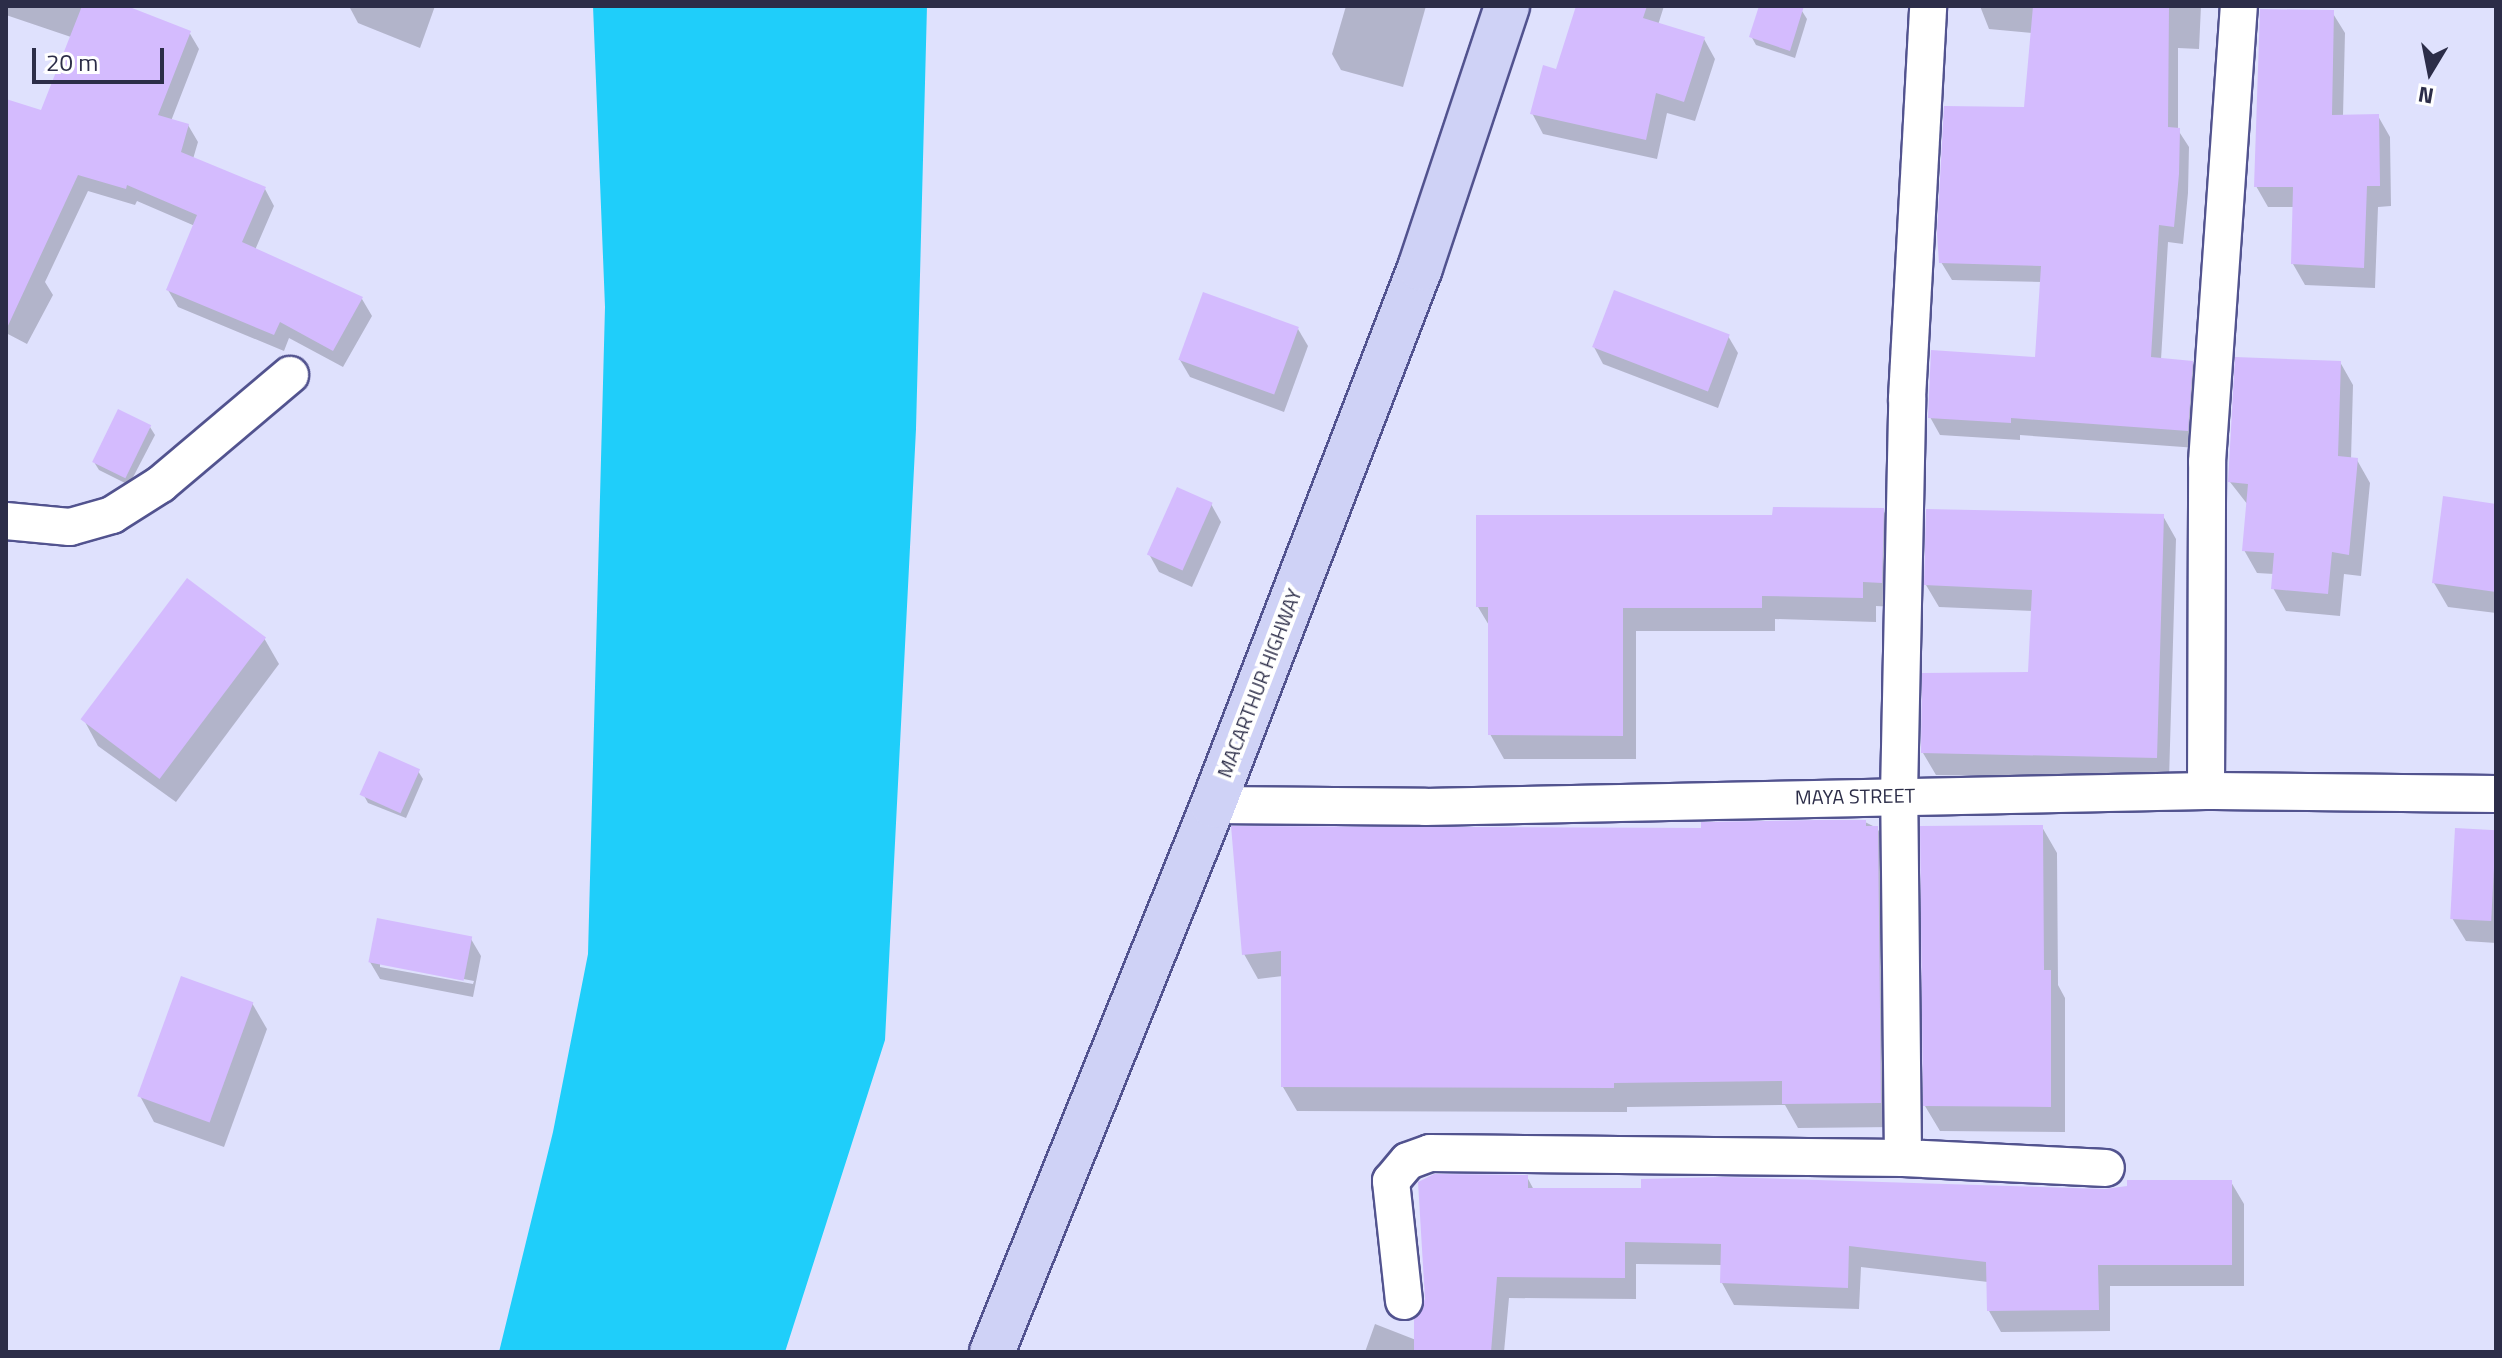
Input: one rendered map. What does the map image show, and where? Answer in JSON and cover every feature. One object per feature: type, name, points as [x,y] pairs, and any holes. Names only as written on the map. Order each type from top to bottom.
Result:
[{"type":"highway","name":"MACARTHUR HIGHWAY","points":[[992,1352],[1213,805],[1420,268],[1507,6]]},
{"type":"street","points":[[1903,1158],[1899,795],[1907,398],[1928,6]]},
{"type":"street","points":[[2206,791],[2207,462],[2239,6]]},
{"type":"street","points":[[6,521],[70,527],[112,515],[161,484],[290,375]]},
{"type":"street","name":"MAYA STREET","points":[[1213,805],[1425,807],[2206,791],[2496,794]]},
{"type":"street","points":[[1404,1301],[1391,1181],[1408,1161],[1420,1156],[1903,1158],[2106,1168]]},
{"type":"water","points":[[593,6],[927,6],[916,429],[885,1040],[785,1352],[499,1352],[553,1132],[588,954],[605,307]]},
{"type":"building","points":[[82,6],[127,6],[191,31],[158,115],[189,124],[181,152],[266,187],[242,242],[363,297],[333,351],[280,322],[274,335],[166,290],[197,215],[127,185],[126,189],[78,175],[6,330],[6,99],[41,110]]},
{"type":"building","points":[[1576,6],[1647,6],[1643,18],[1705,37],[1684,102],[1656,93],[1646,140],[1530,114],[1543,65],[1556,69]]},
{"type":"building","points":[[1759,6],[1804,6],[1790,51],[1749,37]]},
{"type":"building","points":[[2033,6],[2169,6],[2168,127],[2180,128],[2179,174],[2174,227],[2159,225],[2151,357],[2193,361],[2188,431],[2011,418],[2011,423],[1928,418],[1931,350],[2035,357],[2041,266],[1939,263],[1937,234],[1944,106],[2024,107]]},
{"type":"building","points":[[2260,9],[2334,10],[2332,115],[2379,114],[2380,186],[2367,186],[2364,268],[2291,264],[2293,187],[2254,187]]},
{"type":"building","points":[[1614,290],[1730,334],[1708,391],[1592,347]]},
{"type":"building","points":[[1203,292],[1299,327],[1274,395],[1178,360]]},
{"type":"building","points":[[2235,357],[2341,361],[2338,456],[2358,458],[2349,555],[2332,552],[2328,594],[2271,589],[2274,553],[2242,551],[2248,484],[2228,482]]},
{"type":"building","points":[[118,409],[151,425],[125,478],[92,462]]},
{"type":"building","points":[[1177,487],[1213,503],[1183,570],[1147,555]]},
{"type":"building","points":[[2443,496],[2496,504],[2496,592],[2432,583]]},
{"type":"building","points":[[1773,507],[1884,508],[1882,583],[1863,582],[1863,598],[1762,596],[1762,608],[1623,608],[1623,736],[1488,735],[1488,607],[1476,607],[1476,515],[1772,515]]},
{"type":"building","points":[[1926,509],[2164,514],[2157,758],[1921,753],[1922,673],[2028,672],[2032,590],[1924,585]]},
{"type":"building","points":[[187,578],[266,638],[160,779],[80,719]]},
{"type":"building","points":[[379,751],[420,769],[401,813],[359,795]]},
{"type":"building","points":[[1866,820],[1866,826],[1878,826],[1881,1103],[1782,1104],[1782,1081],[1614,1083],[1614,1088],[1281,1087],[1281,951],[1242,955],[1231,826],[1701,828],[1701,822]]},
{"type":"building","points":[[2043,825],[2044,970],[2051,970],[2051,1107],[1923,1106],[1920,826]]},
{"type":"building","points":[[2455,828],[2496,830],[2491,921],[2450,919]]},
{"type":"building","points":[[377,918],[472,937],[464,981],[368,962]]},
{"type":"building","points":[[181,976],[253,1002],[210,1123],[137,1096]]},
{"type":"building","points":[[1434,1174],[1528,1175],[1528,1188],[1641,1188],[1641,1179],[1724,1177],[2105,1189],[2127,1186],[2127,1180],[2232,1180],[2232,1265],[2098,1265],[2099,1310],[1987,1311],[1986,1262],[1849,1246],[1848,1288],[1720,1283],[1721,1244],[1625,1242],[1625,1278],[1497,1277],[1491,1352],[1414,1352],[1414,1319],[1425,1299],[1418,1182]]}]
